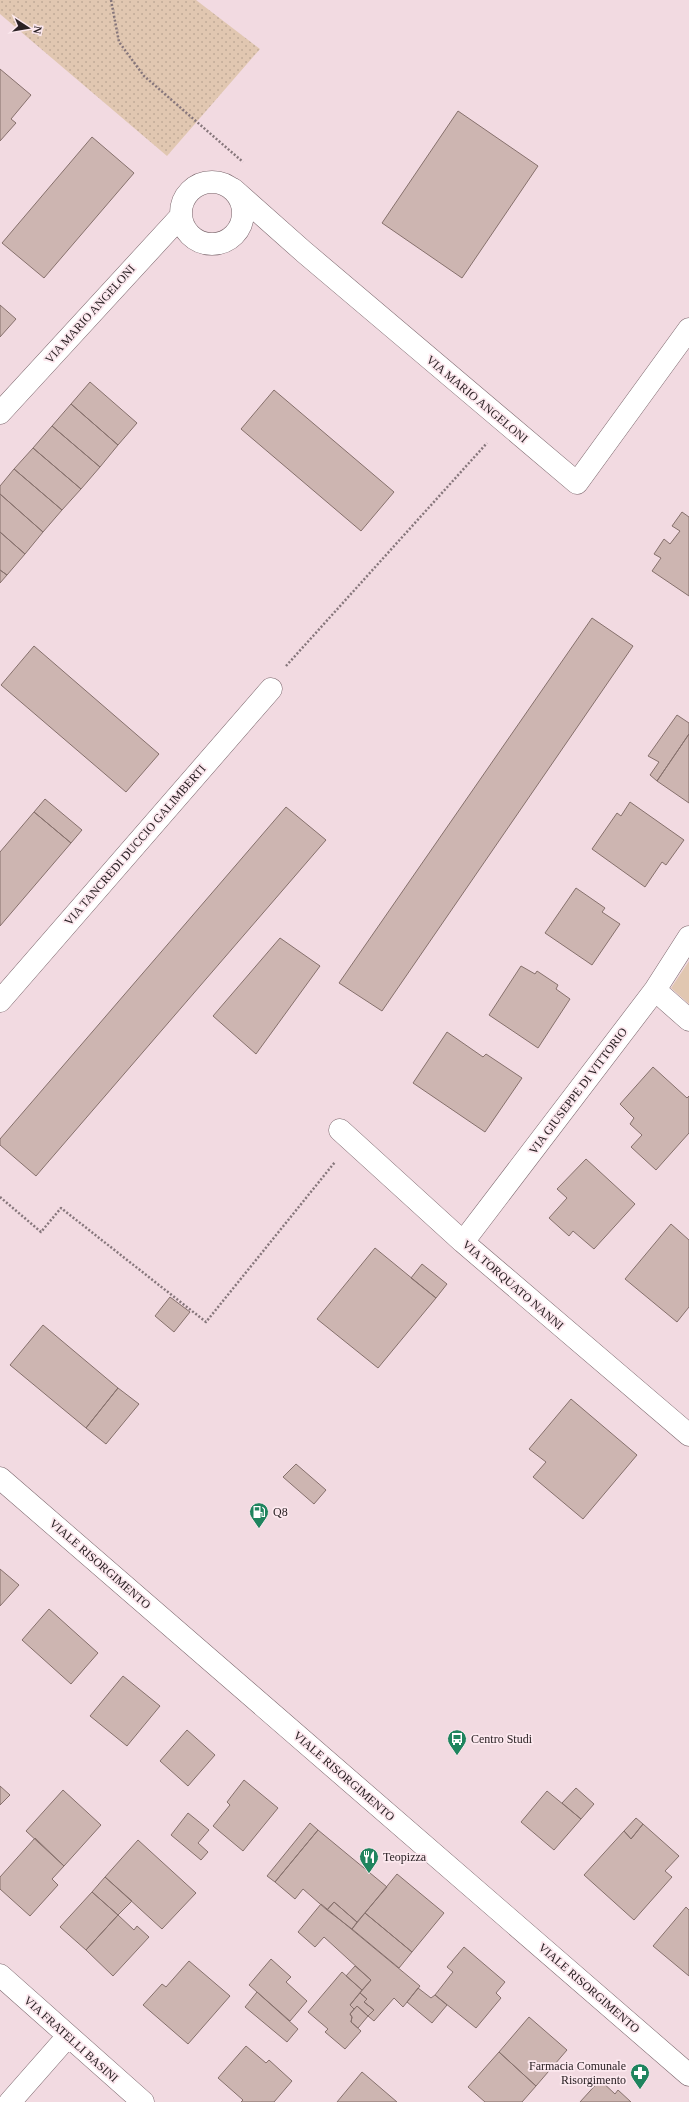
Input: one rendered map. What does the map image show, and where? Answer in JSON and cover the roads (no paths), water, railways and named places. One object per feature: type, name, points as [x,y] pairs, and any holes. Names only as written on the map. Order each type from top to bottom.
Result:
[{"type":"street","points":[[216,182],[233,190],[240,198],[244,218],[240,228],[234,236],[226,242],[216,245],[196,241],[188,234],[183,226],[180,216],[184,198],[190,190],[198,185],[216,182]]},
{"type":"street","name":"VIA MARIO ANGELONI","points":[[233,190],[577,483],[689,329]]},
{"type":"street","name":"VIA MARIO ANGELONI","points":[[0,413],[180,216]]},
{"type":"street","name":"VIA TANCREDI DUCCIO GALIMBERTI","points":[[0,1001],[271,689]]},
{"type":"street","name":"VIA GIUSEPPE DI VITTORIO","points":[[463,1242],[655,990],[689,938]]},
{"type":"street","points":[[655,990],[689,1020]]},
{"type":"street","name":"VIA TORQUATO NANNI","points":[[346,1136],[463,1242],[689,1436]]},
{"type":"street","name":"VIALE RISORGIMENTO","points":[[0,1478],[687,2070]]},
{"type":"street","name":"VIA FRATELLI BASINI","points":[[0,1975],[143,2102]]},
{"type":"street","points":[[10,2102],[68,2036]]},
{"type":"place","name":"Q8","points":[[259,1529]]},
{"type":"place","name":"Centro Studi","points":[[457,1756]]},
{"type":"place","name":"Teopizza","points":[[369,1874]]},
{"type":"place","name":"Farmacia Comunale Risorgimento","points":[[640,2090]]}]
